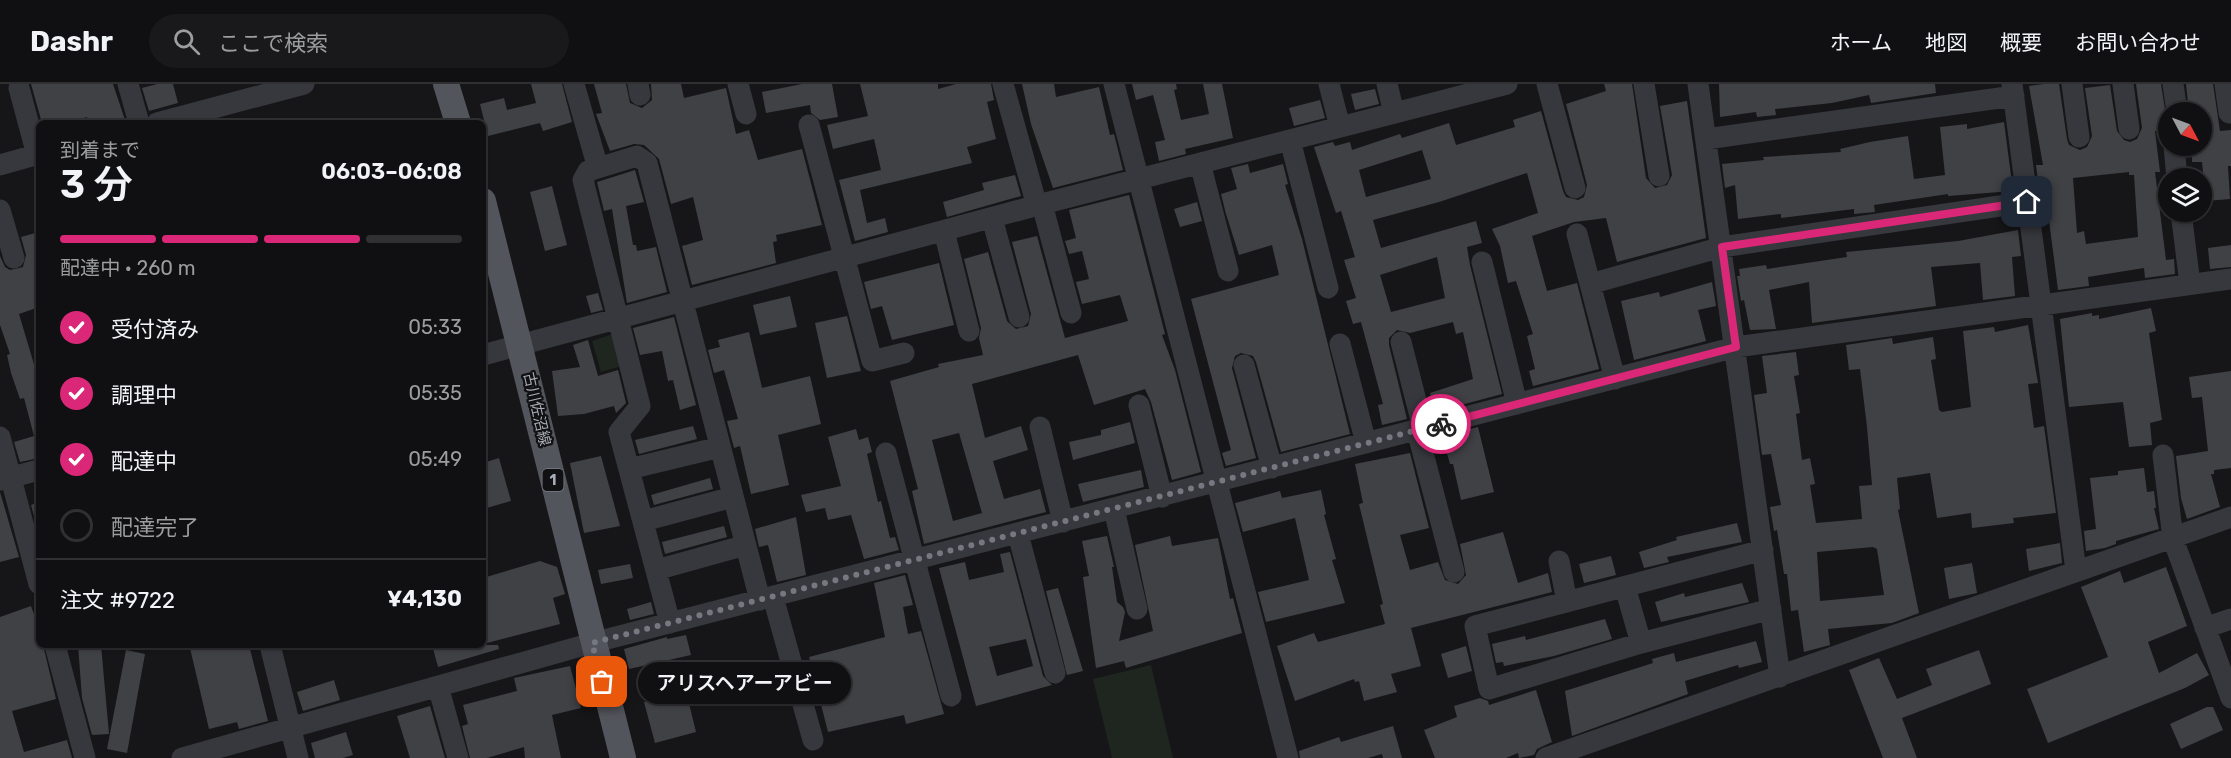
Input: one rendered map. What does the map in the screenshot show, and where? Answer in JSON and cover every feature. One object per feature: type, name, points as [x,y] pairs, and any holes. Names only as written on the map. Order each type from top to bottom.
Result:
[{"type":"main road","points":[[446,84],[457,120]]},
{"type":"main road","name":"古川佐沼線","points":[[486,212],[521,345],[592,643],[623,758]]},
{"type":"street","points":[[128,84],[138,120]]},
{"type":"street","points":[[168,120],[304,84]]},
{"type":"street","points":[[574,84],[598,168]]},
{"type":"street","points":[[738,84],[746,114]]},
{"type":"street","points":[[1003,84],[1071,313]]},
{"type":"street","points":[[1114,84],[1288,758]]},
{"type":"street","points":[[1329,84],[1340,127]]},
{"type":"street","points":[[1387,84],[1394,113]]},
{"type":"street","points":[[1547,84],[1575,188]]},
{"type":"street","points":[[1644,84],[1659,176]]},
{"type":"street","points":[[1698,84],[1780,677]]},
{"type":"street","points":[[2072,84],[2079,137]]},
{"type":"street","points":[[2123,84],[2129,129]]},
{"type":"street","points":[[2173,84],[2176,102]]},
{"type":"street","points":[[2225,84],[2229,113]]},
{"type":"street","points":[[486,354],[618,317],[1494,86]]},
{"type":"street","points":[[19,88],[36,148]]},
{"type":"street","points":[[1706,139],[2013,90],[2076,571]]},
{"type":"street","points":[[809,125],[872,361],[904,353]]},
{"type":"street","points":[[1290,140],[1328,288]]},
{"type":"street","points":[[0,165],[36,156]]},
{"type":"street","points":[[670,622],[619,432],[640,406],[583,180],[588,171],[637,156],[646,163],[746,545],[813,740]]},
{"type":"street","points":[[1200,163],[1228,272]]},
{"type":"street","points":[[1590,284],[1722,247],[2027,202]]},
{"type":"street","points":[[0,210],[14,258]]},
{"type":"street","points":[[992,218],[1019,317]]},
{"type":"street","points":[[2182,222],[2190,284]]},
{"type":"street","points":[[944,231],[969,331]]},
{"type":"street","points":[[1577,234],[1615,379]]},
{"type":"street","points":[[1482,262],[1517,404]]},
{"type":"street","points":[[188,757],[670,622],[1736,347],[2231,279]]},
{"type":"street","points":[[1401,342],[1454,572]]},
{"type":"street","points":[[1340,344],[1366,443]]},
{"type":"street","points":[[1244,365],[1272,468]]},
{"type":"street","points":[[1139,405],[1162,496]]},
{"type":"street","points":[[1040,427],[1063,522]]},
{"type":"street","points":[[0,437],[5,479],[36,575]]},
{"type":"street","points":[[629,469],[720,447]]},
{"type":"street","points":[[886,453],[951,696]]},
{"type":"street","points":[[2163,455],[2172,539],[2230,691]]},
{"type":"street","points":[[5,479],[36,471]]},
{"type":"street","points":[[643,522],[734,497]]},
{"type":"street","points":[[1114,509],[1137,609]]},
{"type":"street","points":[[1546,758],[2231,517]]},
{"type":"street","points":[[1017,534],[1055,673]]},
{"type":"street","points":[[656,570],[746,545]]},
{"type":"street","points":[[1763,550],[1476,626],[1489,689],[1641,643],[1771,609]]},
{"type":"street","points":[[1559,561],[1567,602]]},
{"type":"street","points":[[1625,587],[1641,643]]},
{"type":"street","points":[[2205,628],[2231,619]]},
{"type":"street","points":[[56,648],[86,758]]},
{"type":"street","points":[[271,648],[298,758]]},
{"type":"street","points":[[438,686],[458,758]]},
{"type":"shaded area","points":[[613,334],[622,366],[601,372],[592,341]]},
{"type":"shaded area","points":[[1151,665],[1173,758],[1112,758],[1093,679]]},
{"type":"building","points":[[31,84],[113,84],[125,120],[88,120],[87,117],[77,120],[41,120]]},
{"type":"building","points":[[157,84],[173,84],[178,103],[149,111],[142,88]]},
{"type":"building","points":[[531,84],[562,84],[572,122],[543,131],[540,123],[488,136],[486,120],[484,120],[480,104],[504,98],[507,110],[536,103]]},
{"type":"building","points":[[594,84],[626,84],[630,103],[642,108],[652,100],[651,84],[681,84],[684,98],[726,88],[736,134],[749,130],[758,160],[802,149],[822,225],[776,235],[777,241],[773,242],[776,263],[692,285],[682,246],[703,240],[693,197],[671,204],[659,159],[644,145],[634,144],[610,151],[596,114],[602,113]]},
{"type":"building","points":[[802,84],[832,84],[838,117],[820,120],[811,113],[810,105],[766,113],[762,92]]},
{"type":"building","points":[[860,84],[938,84],[938,89],[956,84],[991,84],[994,100],[987,102],[996,139],[967,147],[972,163],[860,190],[867,223],[885,218],[888,232],[855,241],[839,180],[881,170],[874,139],[833,149],[827,125],[868,116]]},
{"type":"building","points":[[1022,84],[1054,84],[1056,97],[1099,87],[1110,135],[1114,134],[1123,170],[1053,188],[1031,124]]},
{"type":"building","points":[[1132,84],[1176,84],[1177,89],[1174,90],[1181,120],[1209,114],[1203,84],[1222,84],[1233,138],[1185,149],[1186,154],[1159,161],[1155,142],[1165,140],[1153,95],[1136,100]]},
{"type":"building","points":[[1604,84],[1632,84],[1646,178],[1655,188],[1667,185],[1672,175],[1660,106],[1687,101],[1706,238],[1617,262],[1606,218],[1574,222],[1532,236],[1547,291],[1577,283],[1599,369],[1533,386],[1529,371],[1535,369],[1527,336],[1533,334],[1516,281],[1508,283],[1500,246],[1492,229],[1538,213],[1527,173],[1439,202],[1373,220],[1381,248],[1476,221],[1482,243],[1467,247],[1502,394],[1435,412],[1430,393],[1473,379],[1463,332],[1456,334],[1453,322],[1410,333],[1397,330],[1389,338],[1389,345],[1407,419],[1382,425],[1378,405],[1383,404],[1361,322],[1353,324],[1346,301],[1356,298],[1344,260],[1355,257],[1341,211],[1336,213],[1314,147],[1333,142],[1335,146],[1350,142],[1352,150],[1400,134],[1402,138],[1449,123],[1456,145],[1515,127],[1513,120],[1541,111],[1563,191],[1566,197],[1578,200],[1584,197],[1587,185],[1566,104],[1606,91]],"holes":[[[1422,150],[1431,179],[1366,197],[1359,170]],[[1437,257],[1445,298],[1391,312],[1380,275]]]},
{"type":"building","points":[[1719,84],[1935,84],[1936,93],[1871,103],[1869,95],[1832,103],[1775,109],[1776,115],[1757,117],[1756,112],[1720,117]]},
{"type":"building","points":[[2059,84],[2067,139],[2069,145],[2080,150],[2087,147],[2092,136],[2085,88],[2110,85],[2117,131],[2124,140],[2130,142],[2137,139],[2142,128],[2136,84],[2161,84],[2164,102],[2158,102],[2158,131],[2155,131],[2160,168],[2158,172],[2155,172],[2158,222],[2161,222],[2166,260],[2174,259],[2175,274],[2145,278],[2144,268],[2088,277],[2089,286],[2058,290],[2045,189],[2039,189],[2036,165],[2043,165],[2029,86]],"holes":[[[2129,172],[2129,175],[2134,175],[2138,237],[2086,244],[2084,231],[2077,233],[2073,178]]]},
{"type":"building","points":[[2186,84],[2213,84],[2220,131],[2231,130],[2231,166],[2228,166],[2230,199],[2212,200],[2212,168],[2203,168],[2202,162],[2192,162],[2192,156],[2212,156],[2212,102],[2188,102]]},
{"type":"building","points":[[1375,89],[1379,104],[1355,110],[1351,94]]},
{"type":"building","points":[[1320,100],[1325,118],[1294,126],[1289,108]]},
{"type":"building","points":[[2004,122],[2013,191],[1948,196],[1948,194],[1874,205],[1875,212],[1854,214],[1854,209],[1781,218],[1781,214],[1738,219],[1735,185],[1725,188],[1722,164],[1764,160],[1763,157],[1841,152],[1840,149],[1908,136],[1914,179],[1945,175],[1940,127],[1967,124],[1967,129]]},
{"type":"building","points":[[1248,164],[1250,173],[1283,164],[1288,184],[1285,185],[1302,239],[1350,434],[1281,452],[1256,362],[1253,356],[1241,353],[1235,356],[1232,368],[1256,458],[1226,466],[1222,453],[1231,450],[1191,299],[1279,275],[1272,245],[1239,255],[1226,214],[1221,194],[1237,189],[1231,168]]},
{"type":"building","points":[[635,170],[644,202],[626,206],[633,245],[636,245],[637,251],[656,247],[667,292],[627,303],[612,209],[604,211],[597,182]]},
{"type":"building","points":[[1015,175],[1021,196],[947,217],[943,202],[984,190],[982,183]]},
{"type":"building","points":[[552,186],[567,245],[545,251],[530,192]]},
{"type":"building","points":[[1129,195],[1165,334],[1162,335],[1175,370],[1201,472],[1172,480],[1151,402],[1145,389],[1094,405],[1078,355],[972,384],[985,438],[1021,426],[1028,450],[993,461],[1004,499],[1040,489],[1046,512],[924,544],[912,491],[918,489],[890,381],[939,367],[938,364],[983,355],[979,338],[981,328],[964,259],[988,252],[1007,321],[1016,329],[1028,326],[1031,314],[1012,242],[1037,236],[1065,338],[1128,321],[1120,295],[1082,304],[1076,282],[1089,279],[1082,251],[1069,254],[1065,241],[1076,238],[1069,210]],"holes":[[[959,433],[982,513],[953,521],[932,440]]]},
{"type":"building","points":[[1197,202],[1202,221],[1180,227],[1174,209]]},
{"type":"building","points":[[2018,230],[2021,256],[2012,257],[2015,296],[1983,300],[1980,263],[1931,267],[1936,306],[1812,323],[1809,282],[1769,290],[1776,329],[1750,330],[1744,300],[1741,301],[1737,276],[1740,276],[1739,269],[1766,265],[1767,269],[1847,257],[1846,252],[1958,241]]},
{"type":"building","points":[[36,233],[36,308],[19,314],[36,371],[36,459],[20,462],[14,442],[34,436],[24,398],[20,399],[11,373],[7,355],[10,354],[0,325],[0,256],[5,267],[10,270],[23,267],[26,255],[21,237]]},
{"type":"building","points":[[2231,245],[2231,267],[2210,269],[2208,248]]},
{"type":"building","points":[[939,263],[954,325],[892,340],[882,306],[871,309],[864,282]]},
{"type":"building","points":[[1712,282],[1716,306],[1698,310],[1706,341],[1634,360],[1621,301],[1659,292],[1660,297]]},
{"type":"building","points":[[598,293],[603,310],[591,313],[586,296]]},
{"type":"building","points":[[790,296],[797,327],[760,335],[753,305]]},
{"type":"building","points":[[2151,308],[2156,331],[2149,333],[2162,420],[2150,423],[2152,445],[2129,447],[2123,402],[2069,407],[2060,319],[2092,313],[2092,316],[2099,315],[2099,319]]},
{"type":"building","points":[[847,316],[861,371],[827,378],[815,323]]},
{"type":"building","points":[[674,317],[696,405],[680,410],[673,380],[668,381],[662,351],[640,355],[633,328]]},
{"type":"building","points":[[2028,325],[2038,383],[2028,384],[2034,428],[2044,426],[2056,513],[2013,518],[2014,523],[1972,528],[1971,513],[1937,518],[1930,473],[1897,478],[1900,509],[1898,510],[1919,613],[1892,623],[1828,629],[1830,645],[1804,652],[1798,610],[1791,611],[1787,574],[1784,574],[1777,530],[1774,531],[1770,507],[1781,505],[1771,454],[1762,455],[1754,395],[1767,393],[1762,356],[1796,352],[1799,375],[1794,376],[1800,413],[1796,414],[1802,460],[1810,458],[1815,484],[1810,485],[1816,523],[1862,519],[1859,486],[1872,485],[1867,427],[1860,369],[1849,370],[1846,345],[1892,338],[1893,344],[1933,337],[1936,359],[1931,360],[1939,410],[1942,412],[1971,407],[1963,331],[1994,327],[1995,332]],"holes":[[[1873,547],[1877,549],[1884,595],[1820,601],[1817,552]]]},
{"type":"building","points":[[749,332],[762,388],[810,376],[821,424],[778,435],[789,485],[751,494],[740,446],[734,448],[727,421],[738,419],[724,370],[714,373],[708,350],[720,347],[718,340]]},
{"type":"building","points":[[588,340],[598,376],[618,370],[626,403],[616,413],[614,406],[584,414],[558,416],[552,371],[580,367],[573,345]]},
{"type":"building","points":[[2231,371],[2231,468],[2214,470],[2214,474],[2211,474],[2220,507],[2187,519],[2181,498],[2176,456],[2208,451],[2202,397],[2192,398],[2189,377]]},
{"type":"building","points":[[1130,422],[1135,443],[1073,460],[1069,442],[1101,435],[1101,430]]},
{"type":"building","points":[[693,426],[697,439],[639,454],[635,440]]},
{"type":"building","points":[[1478,427],[1494,492],[1461,500],[1453,464],[1450,464],[1442,436]]},
{"type":"building","points":[[856,429],[859,440],[868,437],[872,452],[867,454],[878,502],[881,501],[890,538],[895,537],[899,550],[864,559],[851,515],[828,520],[825,508],[806,512],[801,495],[841,486],[828,437]]},
{"type":"building","points":[[1410,453],[1429,528],[1400,535],[1410,570],[1438,562],[1445,580],[1458,584],[1466,575],[1460,544],[1503,532],[1518,583],[1548,573],[1552,592],[1411,628],[1421,666],[1391,674],[1397,692],[1364,701],[1359,681],[1355,682],[1354,679],[1295,701],[1277,646],[1314,633],[1318,642],[1385,624],[1380,605],[1383,604],[1359,504],[1363,503],[1355,464]]},
{"type":"building","points":[[601,456],[620,526],[584,533],[570,463]]},
{"type":"building","points":[[499,458],[511,501],[486,508],[486,462]]},
{"type":"building","points":[[2144,468],[2147,492],[2154,491],[2156,508],[2154,508],[2159,529],[2116,541],[2116,544],[2105,548],[2086,551],[2084,531],[2096,529],[2090,478],[2118,475],[2118,471]]},
{"type":"building","points":[[1141,470],[1144,487],[1083,502],[1078,484]]},
{"type":"building","points":[[710,478],[713,489],[654,505],[651,495]]},
{"type":"building","points":[[1321,490],[1326,514],[1324,515],[1336,559],[1332,560],[1345,603],[1266,622],[1258,592],[1309,580],[1295,518],[1243,532],[1235,503],[1280,491],[1282,498]]},
{"type":"building","points":[[0,492],[19,557],[0,562]]},
{"type":"building","points":[[36,503],[36,523],[31,505]]},
{"type":"building","points":[[796,517],[806,575],[777,582],[768,545],[759,547],[755,529]]},
{"type":"building","points":[[1737,523],[1742,542],[1667,557],[1669,562],[1644,568],[1639,552],[1677,540],[1676,537]]},
{"type":"building","points":[[724,526],[727,537],[665,554],[662,542]]},
{"type":"building","points":[[1107,536],[1114,567],[1112,567],[1117,602],[1125,612],[1119,641],[1153,631],[1135,545],[1170,536],[1172,546],[1218,538],[1230,599],[1233,598],[1242,633],[1126,668],[1124,661],[1096,668],[1083,577],[1089,576],[1082,541]]},
{"type":"building","points":[[2060,543],[2062,563],[2029,571],[2026,549]]},
{"type":"building","points":[[1010,552],[1043,676],[1052,685],[976,706],[939,568],[965,562],[969,580],[1004,572],[1000,554]],"holes":[[[1026,639],[1033,666],[997,676],[989,647]]]},
{"type":"building","points":[[1611,556],[1616,575],[1584,583],[1579,564]]},
{"type":"building","points":[[540,561],[557,567],[565,594],[553,598],[560,624],[486,643],[486,577]]},
{"type":"building","points":[[1972,563],[1977,593],[1949,599],[1944,568]]},
{"type":"building","points":[[630,564],[633,578],[601,584],[598,570]]},
{"type":"building","points":[[2166,567],[2187,626],[2148,642],[2159,673],[2197,653],[2209,675],[2185,688],[2048,743],[2027,689],[2108,657],[2081,587],[2120,571],[2124,583]]},
{"type":"building","points":[[905,575],[913,605],[903,607],[908,634],[921,631],[944,714],[906,724],[904,715],[828,732],[809,657],[885,637],[874,583]]},
{"type":"building","points":[[1742,583],[1749,602],[1661,622],[1655,602],[1684,593],[1685,597]]},
{"type":"building","points":[[1058,588],[1083,671],[1067,675],[1046,591]]},
{"type":"building","points":[[651,602],[654,614],[630,620],[627,609]]},
{"type":"building","points":[[31,606],[36,620],[36,648],[44,648],[56,699],[12,711],[24,752],[67,740],[72,758],[0,758],[0,617]]},
{"type":"building","points":[[1605,619],[1612,639],[1554,656],[1504,666],[1503,662],[1496,663],[1492,644],[1525,636],[1526,640]]},
{"type":"building","points":[[686,635],[691,655],[629,669],[624,649],[667,637],[667,639]]},
{"type":"building","points":[[1756,641],[1762,662],[1739,668],[1738,665],[1685,681],[1688,694],[1572,736],[1565,691],[1653,663],[1652,659],[1674,653],[1676,662]]},
{"type":"building","points":[[486,645],[498,645],[499,649],[438,667],[433,648],[486,648]]},
{"type":"building","points":[[1466,646],[1472,671],[1448,678],[1441,654]]},
{"type":"building","points":[[78,648],[101,648],[109,734],[92,735],[82,698]]},
{"type":"building","points":[[190,648],[250,648],[268,721],[239,729],[237,722],[209,729]]},
{"type":"building","points":[[126,650],[145,654],[127,753],[107,749]]},
{"type":"building","points":[[1979,650],[1991,684],[1902,718],[1917,758],[1883,758],[1849,670],[1879,658],[1897,699],[1932,685],[1926,669]]},
{"type":"building","points":[[570,666],[581,708],[552,715],[561,758],[525,758],[524,747],[487,758],[470,758],[462,726],[468,724],[463,705],[517,691],[514,678]]},
{"type":"building","points":[[334,680],[340,700],[303,711],[297,692]]},
{"type":"building","points":[[1536,690],[1552,742],[1537,749],[1534,755],[1519,758],[1518,753],[1506,758],[1435,758],[1424,730],[1457,717],[1454,706],[1480,698],[1488,701],[1489,705]]},
{"type":"building","points":[[686,691],[696,732],[655,743],[644,702]]},
{"type":"building","points":[[430,706],[445,758],[410,758],[397,716]]},
{"type":"building","points":[[2207,707],[2213,707],[2223,730],[2181,749],[2170,724]]},
{"type":"building","points":[[1393,726],[1402,758],[1383,758],[1382,754],[1368,758],[1300,758],[1299,751],[1339,737],[1341,742]]},
{"type":"building","points":[[346,732],[353,755],[343,758],[315,758],[311,743]]},
{"type":"way so far","points":[[602,682],[592,643],[1441,424]]},
{"type":"place","name":"アリスヘアーアビー","points":[[602,682]]},
{"type":"route","points":[[1441,424],[1736,347],[1722,247],[2027,202]]}]
